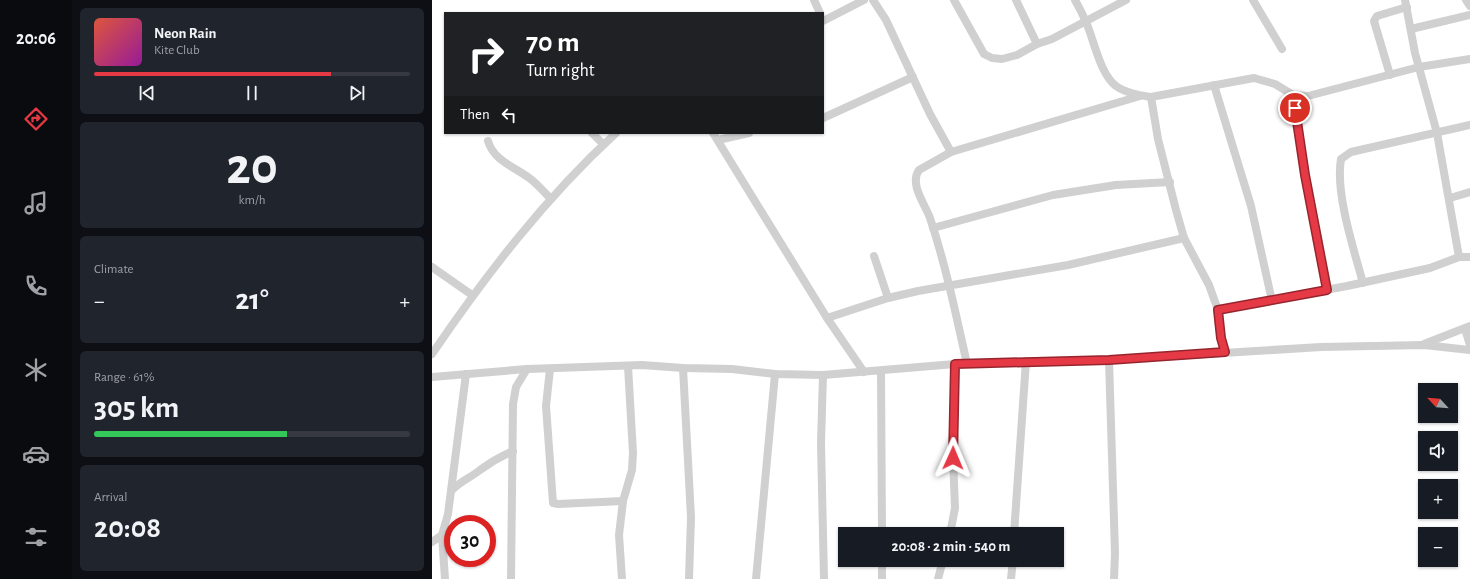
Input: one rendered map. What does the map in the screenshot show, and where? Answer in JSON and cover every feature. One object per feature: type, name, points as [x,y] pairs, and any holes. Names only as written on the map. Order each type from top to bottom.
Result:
[{"type":"street","points":[[814,0],[820,12]]},
{"type":"street","points":[[824,20],[864,0]]},
{"type":"street","points":[[874,0],[886,20],[930,114],[951,152]]},
{"type":"street","points":[[954,0],[984,54],[992,58],[1002,59],[1017,55],[1037,44],[1052,39],[1126,0]]},
{"type":"street","points":[[1016,0],[1037,44]]},
{"type":"street","points":[[1075,0],[1086,22],[1108,78],[1121,89],[1141,96],[1151,97],[1254,78],[1275,84],[1293,95],[1308,96],[1419,67],[1470,58]]},
{"type":"street","points":[[1253,0],[1282,49]]},
{"type":"street","points":[[1466,0],[1470,6]]},
{"type":"street","points":[[1390,75],[1374,21],[1377,16],[1406,4],[1419,67],[1437,133],[1460,257]]},
{"type":"street","points":[[1411,29],[1470,15]]},
{"type":"street","points":[[824,118],[913,77]]},
{"type":"street","points":[[1214,85],[1250,206],[1272,301]]},
{"type":"street","points":[[1293,95],[1305,175],[1327,290]]},
{"type":"street","points":[[967,364],[945,267],[933,228],[916,187],[916,175],[919,170],[951,152],[1141,96]]},
{"type":"street","points":[[1151,97],[1158,139],[1184,238],[1208,285],[1218,310],[1221,338],[1225,352]]},
{"type":"street","points":[[1362,283],[1346,220],[1339,168],[1341,160],[1351,152],[1470,125]]},
{"type":"street","points":[[593,134],[603,144]]},
{"type":"street","points":[[432,354],[472,296],[551,199],[566,181],[615,134]]},
{"type":"street","points":[[738,134],[716,136],[827,318],[864,372]]},
{"type":"street","points":[[488,141],[494,153],[507,164],[533,180],[551,199]]},
{"type":"street","points":[[933,228],[1053,195],[1116,185],[1170,182]]},
{"type":"street","points":[[1450,198],[1470,192]]},
{"type":"street","points":[[827,318],[888,298],[949,285],[989,280],[1068,265],[1184,238]]},
{"type":"street","points":[[874,256],[888,298]]},
{"type":"street","points":[[1218,310],[1362,283],[1430,268],[1460,257],[1470,259]]},
{"type":"street","points":[[432,267],[472,296]]},
{"type":"street","points":[[1424,345],[1467,327],[1470,345]]},
{"type":"street","points":[[432,377],[527,369],[628,366],[732,368],[775,374],[823,375],[955,364],[1109,360],[1225,352],[1424,345],[1470,350]]},
{"type":"street","points":[[1109,360],[1115,553],[1114,579]]},
{"type":"street","points":[[1014,527],[1026,361]]},
{"type":"street","points":[[951,527],[955,508],[953,458],[955,364]]},
{"type":"street","points":[[622,579],[620,535],[623,502],[632,470],[633,453],[628,366]]},
{"type":"street","points":[[683,368],[691,517],[689,579]]},
{"type":"street","points":[[511,579],[514,395],[520,379],[527,369]]},
{"type":"street","points":[[550,369],[546,406],[553,502],[558,504],[623,502]]},
{"type":"street","points":[[881,371],[882,527]]},
{"type":"street","points":[[446,579],[442,535],[448,514],[452,490],[466,374]]},
{"type":"street","points":[[756,579],[775,374]]},
{"type":"street","points":[[823,375],[821,443],[824,579]]},
{"type":"street","points":[[452,490],[464,479],[480,471],[490,461],[513,451]]},
{"type":"street","points":[[432,542],[442,535]]},
{"type":"street","points":[[882,567],[882,579]]},
{"type":"street","points":[[938,579],[941,567]]},
{"type":"street","points":[[1011,579],[1012,567]]},
{"type":"route","points":[[953,458],[955,364],[1109,360],[1225,352],[1221,338],[1218,310],[1251,306],[1327,290],[1305,175],[1295,108]]}]
